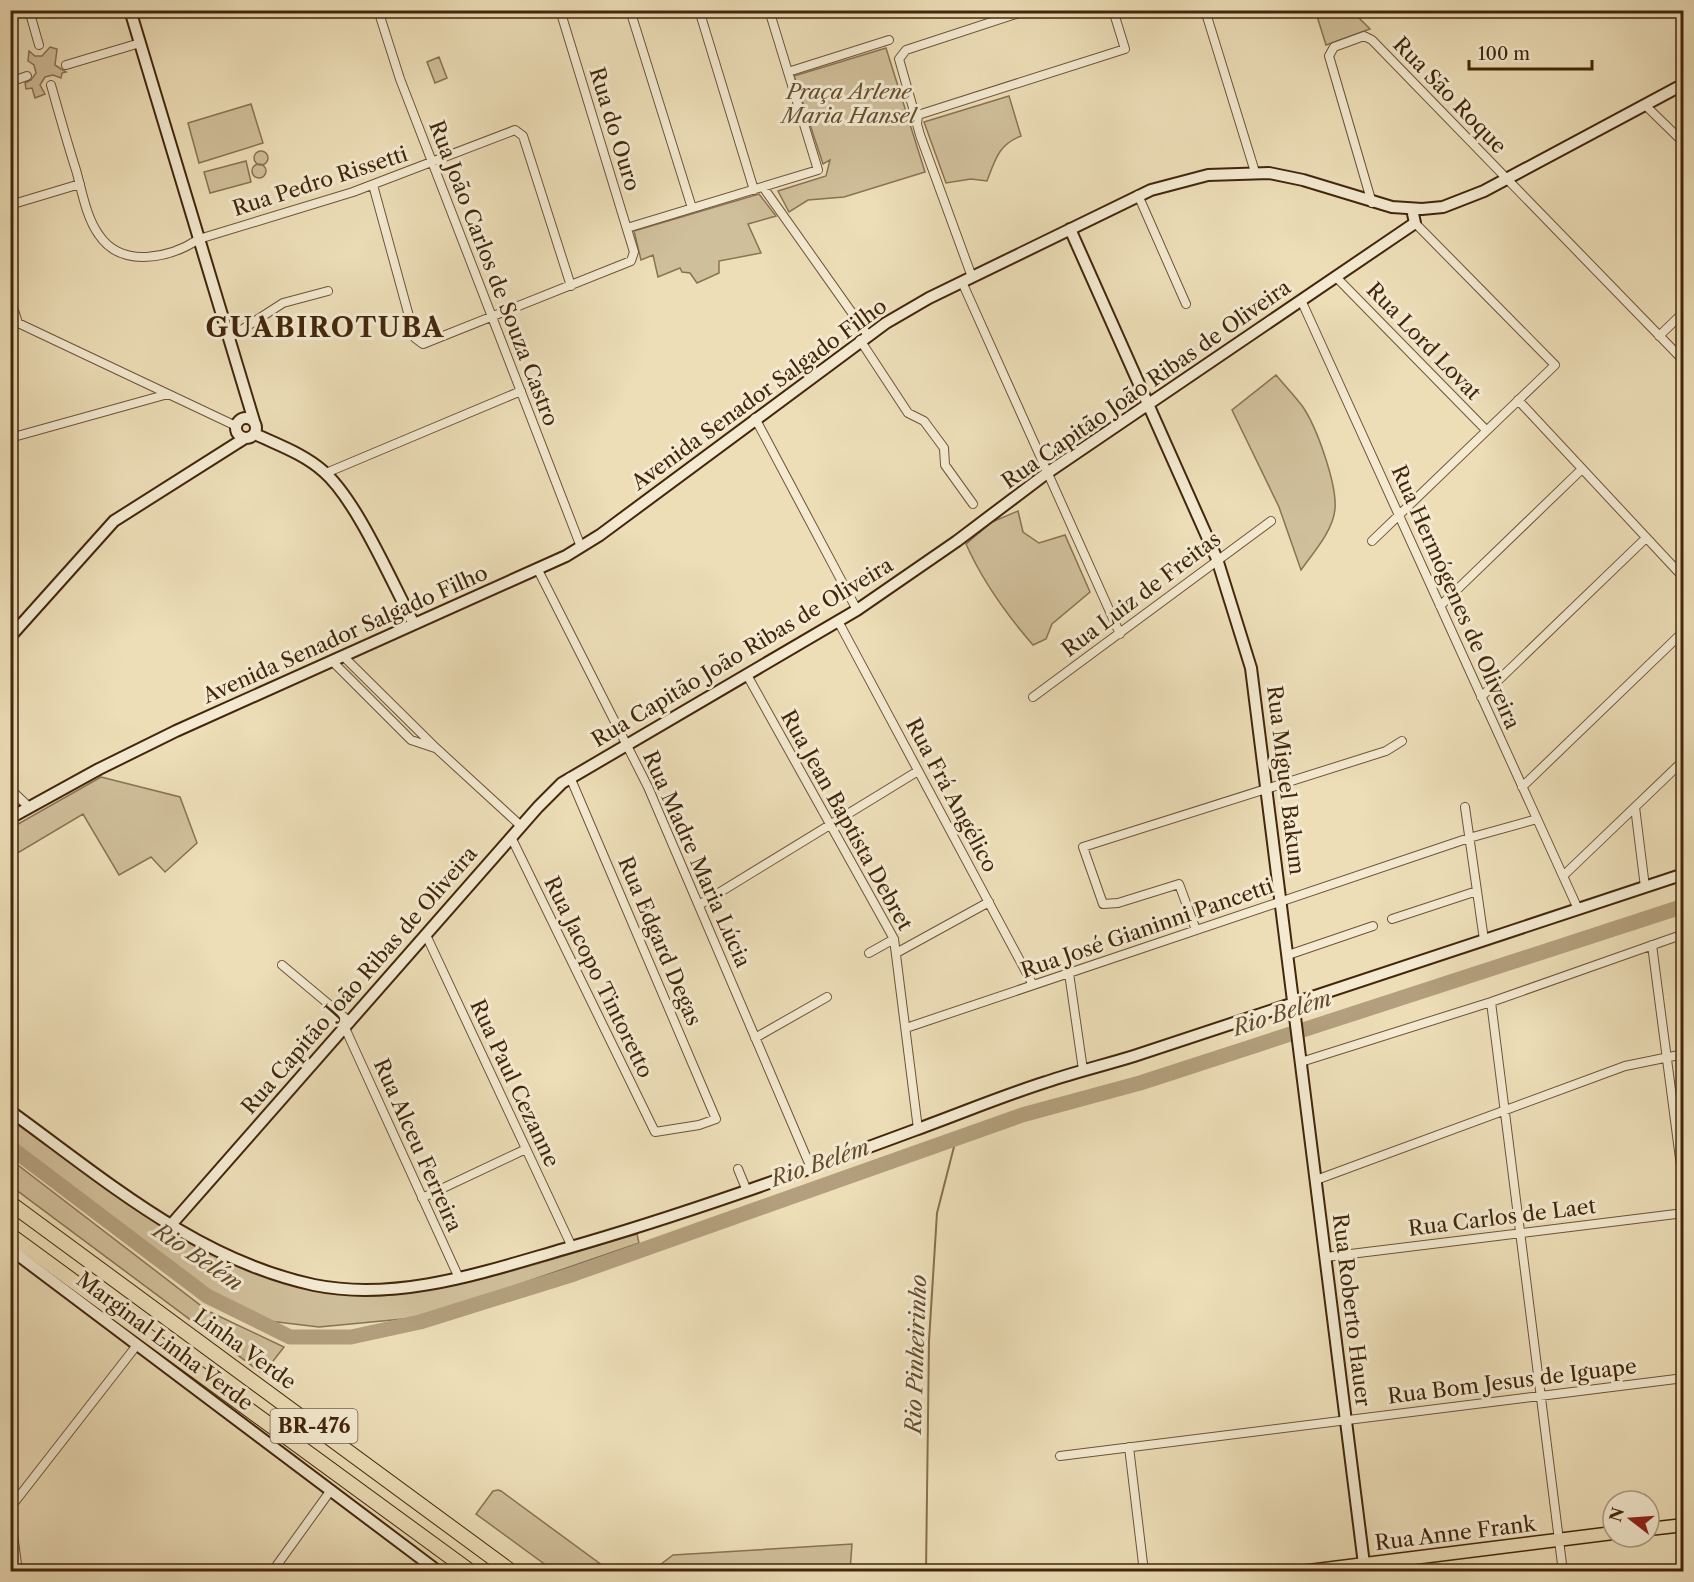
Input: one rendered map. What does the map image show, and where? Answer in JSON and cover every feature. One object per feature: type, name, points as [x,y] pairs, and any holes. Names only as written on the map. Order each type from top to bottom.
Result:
[{"type":"highway","name":"Linha Verde","points":[[10,1203],[512,1572]]},
{"type":"highway","name":"BR-476","points":[[10,1235],[471,1572]]},
{"type":"main road","points":[[1661,1528],[1683,1525]]},
{"type":"main road","name":"Rua Anne Frank","points":[[1301,1572],[1364,1568],[1601,1535]]},
{"type":"street","points":[[28,10],[39,45]]},
{"type":"street","points":[[10,637],[114,521],[250,436],[254,421],[130,10]]},
{"type":"street","name":"Rua João Carlos de Souza Castro","points":[[378,10],[396,71],[581,548]]},
{"type":"street","name":"Rua do Ouro","points":[[560,10],[627,228],[633,258],[628,264],[571,286]]},
{"type":"street","points":[[630,10],[692,208]]},
{"type":"street","points":[[699,10],[754,190]]},
{"type":"street","points":[[627,228],[818,170],[769,10]]},
{"type":"street","points":[[972,277],[920,135],[917,124],[918,115],[913,108],[899,64],[900,55],[906,50],[1028,10]]},
{"type":"street","points":[[918,115],[1125,49],[1113,10]]},
{"type":"street","points":[[1205,10],[1255,172]]},
{"type":"street","name":"Rua São Roque","points":[[1372,203],[1330,51],[1334,46],[1367,37],[1683,361]]},
{"type":"street","points":[[788,72],[889,40]]},
{"type":"street","points":[[66,65],[140,43]]},
{"type":"street","points":[[10,82],[27,76]]},
{"type":"street","name":"Avenida Senador Salgado Filho","points":[[10,818],[120,759],[343,656],[538,570],[581,548],[864,337],[962,282],[1138,195],[1195,177],[1255,172],[1294,177],[1372,203],[1412,209],[1451,205],[1506,179],[1683,84]]},
{"type":"street","name":"Rua Pedro Rissetti","points":[[51,85],[94,228],[106,244],[120,253],[148,258],[187,246],[199,239],[373,185],[513,131],[519,131],[571,286]]},
{"type":"street","points":[[1645,105],[1683,143]]},
{"type":"street","points":[[10,205],[80,184]]},
{"type":"street","points":[[373,185],[415,338],[420,343],[426,344],[571,286]]},
{"type":"street","points":[[763,187],[864,337],[908,413],[924,421],[944,448],[945,465],[973,504]]},
{"type":"street","points":[[1138,195],[1186,304]]},
{"type":"street","points":[[1372,541],[1555,365],[1415,223],[1412,209]]},
{"type":"street","name":"Rua Capitão João Ribas de Oliveira","points":[[170,1226],[553,790],[570,777],[628,747],[857,610],[965,535],[1047,473],[1415,223]]},
{"type":"street","name":"Rua Miguel Bakum","points":[[1070,228],[1217,559],[1250,662],[1301,1058]]},
{"type":"street","name":"Rua Lord Lovat","points":[[1336,276],[1486,430]]},
{"type":"street","points":[[962,282],[1120,634]]},
{"type":"street","points":[[229,338],[283,303],[328,291]]},
{"type":"street","points":[[10,298],[14,324],[236,426]]},
{"type":"street","name":"Rua Hermógenes de Oliveira","points":[[1301,300],[1578,909]]},
{"type":"street","points":[[1659,336],[1683,312]]},
{"type":"street","points":[[326,473],[521,391]]},
{"type":"street","points":[[10,438],[168,394]]},
{"type":"street","points":[[1518,400],[1683,578]]},
{"type":"street","points":[[254,421],[242,418],[236,426],[238,435],[250,436],[307,459],[326,473],[352,507],[414,624]]},
{"type":"street","points":[[755,418],[857,610]]},
{"type":"street","points":[[1440,606],[1582,469]]},
{"type":"street","name":"Rua Luiz de Freitas","points":[[1033,697],[1270,521]]},
{"type":"street","points":[[1481,697],[1646,538]]},
{"type":"street","name":"Rua Madre Maria Lúcia","points":[[538,570],[648,788],[811,1168]]},
{"type":"street","name":"Rua Frá Angélico","points":[[838,621],[1033,985]]},
{"type":"street","points":[[1522,787],[1683,631]]},
{"type":"street","points":[[343,656],[436,748],[521,826]]},
{"type":"street","points":[[332,662],[411,740],[436,748]]},
{"type":"street","name":"Rua Jean Baptista Debret","points":[[747,675],[894,939],[898,952],[918,1129]]},
{"type":"street","points":[[1196,930],[1179,884],[1118,903],[1103,904],[1083,847],[1386,751],[1402,741]]},
{"type":"street","points":[[1563,876],[1683,760]]},
{"type":"street","points":[[699,905],[918,771]]},
{"type":"street","name":"Rua Edgard Degas","points":[[570,777],[716,1119],[699,1125],[655,1132]]},
{"type":"street","points":[[10,789],[29,807]]},
{"type":"street","points":[[1465,807],[1484,940]]},
{"type":"street","points":[[1635,807],[1646,886]]},
{"type":"street","name":"Rua José Gianinni Pancetti","points":[[906,1028],[1469,838],[1537,819]]},
{"type":"street","name":"Rua Jacopo Tintoretto","points":[[511,837],[655,1132]]},
{"type":"street","points":[[10,1111],[170,1226],[239,1260],[315,1285],[370,1289],[459,1278],[572,1247],[747,1191],[1083,1071],[1294,1007],[1484,940],[1683,874]]},
{"type":"street","points":[[1392,919],[1477,891]]},
{"type":"street","points":[[898,952],[989,902]]},
{"type":"street","points":[[1288,955],[1373,926]]},
{"type":"street","points":[[1301,1058],[1491,1002],[1683,934]]},
{"type":"street","name":"Rua Paul Cezanne","points":[[426,935],[572,1247]]},
{"type":"street","points":[[868,953],[894,939]]},
{"type":"street","points":[[1653,945],[1683,1190]]},
{"type":"street","name":"Rua Alceu Ferreira","points":[[282,965],[347,1025],[459,1278]]},
{"type":"street","points":[[1069,973],[1083,1071]]},
{"type":"street","points":[[755,1038],[827,997]]},
{"type":"street","points":[[1491,1002],[1563,1572]]},
{"type":"street","points":[[1316,1180],[1625,1066],[1683,1054]]},
{"type":"street","name":"Rua Roberto Hauer","points":[[1301,1058],[1364,1568]]},
{"type":"street","points":[[422,1198],[526,1149]]},
{"type":"street","points":[[738,1169],[747,1191]]},
{"type":"street","name":"Rua Carlos de Laet","points":[[1326,1257],[1683,1213]]},
{"type":"street","name":"Marginal Linha Verde","points":[[10,1249],[439,1572]]},
{"type":"street","points":[[18,1572],[10,1510],[137,1345]]},
{"type":"street","name":"Rua Bom Jesus de Iguape","points":[[1060,1456],[1683,1378]]},
{"type":"street","points":[[1129,1447],[1144,1572]]},
{"type":"street","points":[[272,1572],[331,1490]]},
{"type":"green space","points":[[1326,10],[1352,11],[1370,29],[1326,45],[1316,13]]},
{"type":"green space","points":[[50,47],[57,49],[55,65],[66,72],[62,73],[61,78],[53,75],[45,77],[40,85],[45,94],[35,98],[32,88],[26,89],[25,83],[31,80],[36,73],[34,65],[28,61],[29,51],[35,56],[42,56]]},
{"type":"green space","name":"Praça Arlene Maria Hansel","points":[[886,48],[925,172],[844,197],[808,200],[789,212],[778,191],[826,176],[830,160],[823,164],[794,76]]},
{"type":"green space","points":[[439,57],[447,78],[435,83],[427,62]]},
{"type":"green space","points":[[1009,96],[1021,136],[1003,148],[995,160],[987,181],[971,179],[946,183],[924,122]]},
{"type":"green space","points":[[251,104],[263,143],[199,163],[188,123]]},
{"type":"green space","points":[[261,151],[266,153],[268,158],[266,163],[261,165],[256,163],[254,158],[256,153]]},
{"type":"green space","points":[[246,161],[251,182],[210,193],[204,172]]},
{"type":"green space","points":[[259,164],[264,166],[266,171],[264,176],[259,178],[254,176],[252,171],[254,166]]},
{"type":"green space","points":[[759,194],[776,216],[748,224],[761,253],[719,261],[719,273],[697,283],[690,273],[682,272],[680,268],[658,277],[653,255],[641,260],[634,231]]},
{"type":"green space","points":[[1276,375],[1303,407],[1314,428],[1325,456],[1335,498],[1331,525],[1301,570],[1279,507],[1232,410]]},
{"type":"green space","points":[[1018,511],[1023,532],[1039,543],[1065,535],[1090,592],[1052,624],[1046,639],[1033,645],[996,597],[966,544],[992,522]]},
{"type":"green space","points":[[101,777],[180,797],[197,843],[165,872],[151,857],[119,875],[83,814],[11,857],[11,828]]},
{"type":"green space","points":[[10,1117],[117,1196],[152,1220],[189,1241],[228,1260],[269,1275],[336,1292],[376,1296],[442,1288],[508,1272],[637,1234],[639,1243],[424,1317],[319,1327],[269,1321],[210,1293],[11,1143]]},
{"type":"green space","points":[[10,1159],[208,1311],[284,1347],[263,1374],[11,1186]]},
{"type":"green space","points":[[498,1490],[610,1571],[554,1571],[476,1514],[493,1491]]},
{"type":"green space","points":[[852,1544],[850,1571],[652,1571],[673,1555]]},
{"type":"waterway","name":"Rio Belém","points":[[10,1147],[207,1296],[290,1337],[351,1337],[420,1322],[574,1274],[1022,1115],[1140,1083],[1684,906]]},
{"type":"waterway","name":"Rio Pinheirinho","points":[[926,1572],[929,1341],[937,1213],[956,1139]]},
{"type":"district","name":"GUABIROTUBA","points":[[325,327]]}]
